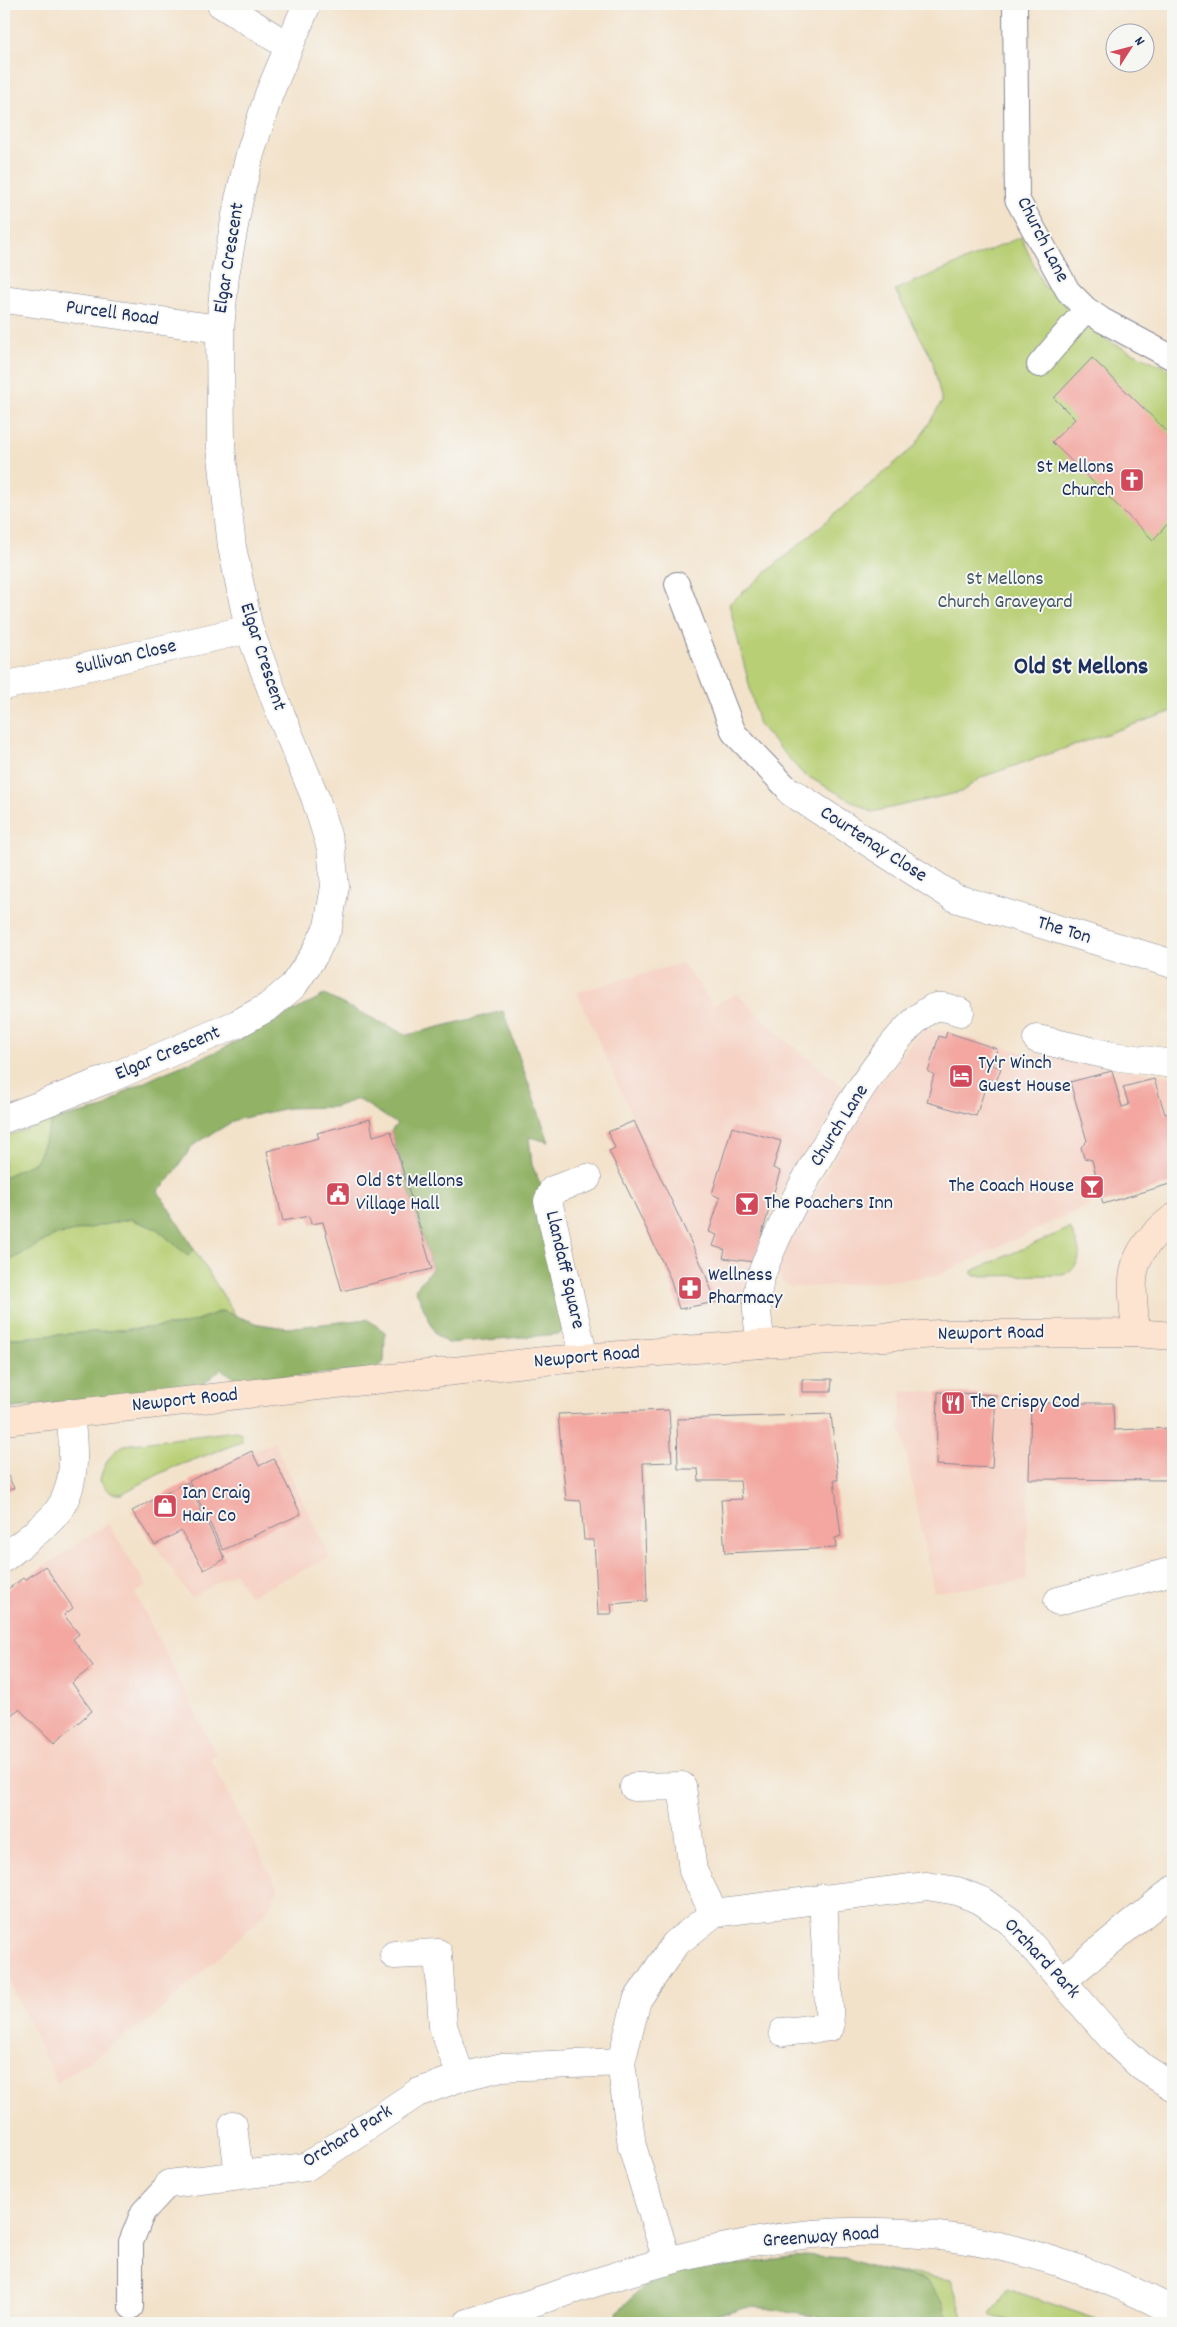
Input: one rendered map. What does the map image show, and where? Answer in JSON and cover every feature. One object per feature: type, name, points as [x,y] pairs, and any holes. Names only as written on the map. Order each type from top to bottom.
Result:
[{"type":"main road","points":[[1136,1333],[1131,1284],[1133,1268],[1140,1250],[1173,1218]]},
{"type":"main road","name":"Newport Road","points":[[4,1421],[584,1358],[761,1344],[940,1334],[1136,1333],[1173,1336]]},
{"type":"street","points":[[221,4],[288,46]]},
{"type":"street","name":"Elgar Crescent","points":[[4,1119],[126,1072],[237,1024],[268,1007],[293,986],[314,955],[328,927],[335,886],[331,848],[315,797],[249,630],[232,547],[221,447],[220,329],[225,275],[238,199],[256,137],[288,46],[307,4]]},
{"type":"street","name":"Purcell Road","points":[[4,299],[220,329]]},
{"type":"street","name":"Sullivan Close","points":[[4,686],[249,630]]},
{"type":"street","name":"Courtenay Close","points":[[791,792],[955,898]]},
{"type":"street","name":"The Ton","points":[[955,898],[1173,964]]},
{"type":"street","name":"Church Lane","points":[[761,1344],[757,1302],[767,1258],[789,1211],[823,1150],[878,1066],[913,1023],[932,1008],[944,1007],[960,1012]]},
{"type":"street","points":[[1036,1039],[1113,1056],[1173,1064]]},
{"type":"street","name":"Llandaff Square","points":[[584,1358],[548,1201],[553,1190],[587,1178]]},
{"type":"street","points":[[4,1558],[52,1517],[62,1505],[73,1466],[70,1413]]},
{"type":"street","points":[[1058,1601],[1173,1571]]},
{"type":"street","points":[[634,1787],[682,1786],[693,1871],[714,1913],[676,1944],[637,2000],[621,2062],[632,2146],[667,2261]]},
{"type":"street","name":"Orchard Park","points":[[714,1913],[927,1886],[956,1891],[982,1901],[1011,1922],[1116,2043],[1142,2067],[1173,2086]]},
{"type":"street","points":[[1063,1980],[1173,1890]]},
{"type":"street","points":[[783,2032],[830,2027],[823,1898]]},
{"type":"street","points":[[394,1955],[438,1953],[443,2026],[461,2077]]},
{"type":"street","name":"Orchard Park","points":[[169,2184],[306,2167],[417,2093],[461,2077],[502,2067],[621,2062]]},
{"type":"street","points":[[233,2125],[239,2175]]},
{"type":"street","name":"Greenway Road","points":[[468,2323],[667,2261],[723,2248],[787,2237],[856,2231],[921,2234],[983,2242],[1048,2258],[1106,2279],[1173,2310]]},
{"type":"lane","name":"Church Lane","points":[[1015,4],[1017,199],[1058,276],[1086,309],[1102,320],[1173,358]]},
{"type":"lane","points":[[1039,365],[1086,309]]},
{"type":"lane","points":[[677,584],[734,733],[791,792]]},
{"type":"lane","points":[[131,2307],[131,2242],[143,2212],[169,2184]]},
{"type":"shaded area","points":[[682,963],[713,1005],[737,994],[786,1041],[847,1089],[767,1217],[754,1262],[750,1262],[741,1300],[679,1309],[670,1278],[609,1151],[615,1148],[608,1132],[634,1121],[577,992]]},
{"type":"shaded area","points":[[922,1029],[933,1029],[1019,1051],[1105,1067],[1173,1076],[1173,1178],[1103,1204],[1101,1199],[939,1275],[880,1282],[792,1288],[782,1281],[777,1269],[779,1256],[872,1093]]},
{"type":"shaded area","points":[[902,1391],[1032,1395],[1026,1581],[934,1592],[900,1425]]},
{"type":"shaded area","points":[[274,1442],[330,1557],[249,1596],[235,1572],[191,1598],[132,1511],[189,1481]]},
{"type":"shaded area","points":[[108,1524],[147,1586],[135,1593],[216,1754],[210,1759],[278,1889],[266,1913],[155,2016],[57,2083],[4,1969],[4,1592]]},
{"type":"green space","name":"St Mellons Church Graveyard","points":[[1021,237],[1043,285],[1108,341],[1173,371],[1173,711],[982,777],[961,792],[872,812],[803,774],[759,725],[729,604],[915,446],[942,402],[932,359],[895,290]]},
{"type":"green space","points":[[324,995],[407,1035],[503,1011],[549,1142],[529,1137],[532,1165],[544,1192],[568,1326],[560,1334],[448,1343],[436,1335],[415,1289],[432,1269],[391,1131],[397,1124],[358,1099],[334,1107],[287,1108],[235,1120],[192,1146],[170,1179],[158,1191],[194,1249],[188,1256],[157,1229],[130,1219],[53,1236],[4,1264],[4,1177],[36,1162],[53,1120],[104,1108],[126,1091],[218,1051]]},
{"type":"green space","points":[[53,1120],[36,1162],[4,1177],[4,1137]]},
{"type":"green space","points":[[130,1219],[157,1229],[188,1256],[194,1249],[236,1316],[222,1311],[183,1325],[4,1339],[4,1264],[53,1236]]},
{"type":"green space","points":[[1070,1228],[1078,1248],[1079,1260],[1071,1270],[1063,1275],[975,1276],[972,1274],[972,1271]]},
{"type":"green space","points":[[222,1311],[259,1324],[287,1328],[367,1319],[385,1332],[384,1362],[376,1369],[239,1381],[221,1369],[197,1390],[4,1409],[4,1339],[183,1325]]},
{"type":"green space","points":[[236,1431],[241,1433],[242,1442],[169,1469],[121,1494],[114,1494],[109,1491],[100,1481],[108,1460],[124,1445]]},
{"type":"green space","points":[[804,2255],[845,2258],[881,2270],[928,2281],[943,2304],[950,2323],[850,2323],[754,2306],[680,2323],[614,2323],[617,2312],[643,2287],[671,2274]]},
{"type":"green space","points":[[881,2270],[951,2279],[965,2323],[950,2323],[943,2304],[928,2281]]},
{"type":"green space","points":[[1008,2289],[1108,2323],[1030,2323],[1000,2319],[991,2315]]},
{"type":"building","name":"St Mellons Church","points":[[1092,358],[1173,437],[1173,518],[1153,540],[1052,442],[1075,419],[1054,398]]},
{"type":"building","points":[[947,1032],[997,1049],[992,1065],[1001,1068],[996,1082],[988,1079],[976,1116],[927,1102],[934,1074],[928,1072],[939,1036],[945,1038]]},
{"type":"building","points":[[1112,1071],[1122,1107],[1129,1105],[1123,1087],[1154,1079],[1165,1114],[1173,1112],[1173,1183],[1103,1204],[1092,1160],[1084,1158],[1081,1147],[1087,1141],[1070,1082]]},
{"type":"building","points":[[370,1119],[373,1136],[391,1131],[432,1269],[342,1291],[323,1222],[311,1224],[309,1216],[283,1221],[267,1151],[319,1138],[317,1133]]},
{"type":"building","points":[[634,1121],[703,1268],[716,1302],[679,1309],[670,1278],[609,1151],[615,1148],[608,1132]]},
{"type":"building","points":[[732,1127],[781,1141],[773,1168],[780,1171],[754,1262],[723,1258],[725,1250],[713,1246],[717,1235],[709,1232],[720,1198],[712,1194]]},
{"type":"building","points":[[802,1379],[832,1379],[831,1392],[802,1392]]},
{"type":"building","points":[[938,1392],[996,1395],[992,1468],[936,1465]]},
{"type":"building","points":[[1031,1403],[1113,1403],[1114,1430],[1173,1428],[1173,1480],[1029,1479]]},
{"type":"building","points":[[669,1410],[672,1462],[643,1463],[647,1601],[611,1604],[612,1614],[598,1614],[594,1540],[584,1540],[581,1501],[566,1500],[558,1414]]},
{"type":"building","points":[[831,1414],[838,1480],[834,1480],[841,1536],[835,1538],[836,1548],[725,1553],[721,1500],[742,1499],[740,1481],[699,1481],[698,1469],[678,1469],[677,1419]]},
{"type":"building","points":[[252,1451],[259,1466],[274,1459],[301,1514],[223,1550],[189,1481]]},
{"type":"building","points":[[6,1472],[14,1488],[4,1493],[4,1473]]},
{"type":"building","points":[[187,1482],[225,1559],[204,1570],[181,1531],[155,1545],[132,1511]]},
{"type":"building","points":[[45,1566],[73,1608],[64,1615],[79,1634],[73,1639],[93,1666],[72,1683],[92,1711],[54,1743],[19,1709],[4,1720],[4,1592],[23,1578],[25,1580]]},
{"type":"place","name":"St Mellons Church","points":[[1132,480]]},
{"type":"place","name":"Ty'r Winch Guest House","points":[[961,1076]]},
{"type":"place","name":"The Coach House","points":[[1092,1187]]},
{"type":"place","name":"Old St Mellons Village Hall","points":[[338,1194]]},
{"type":"place","name":"The Poachers Inn","points":[[747,1204]]},
{"type":"place","name":"Wellness Pharmacy","points":[[690,1288]]},
{"type":"place","name":"The Crispy Cod","points":[[953,1403]]},
{"type":"place","name":"Ian Craig Hair Co","points":[[165,1506]]},
{"type":"district","name":"Old St Mellons","points":[[1081,668]]}]
